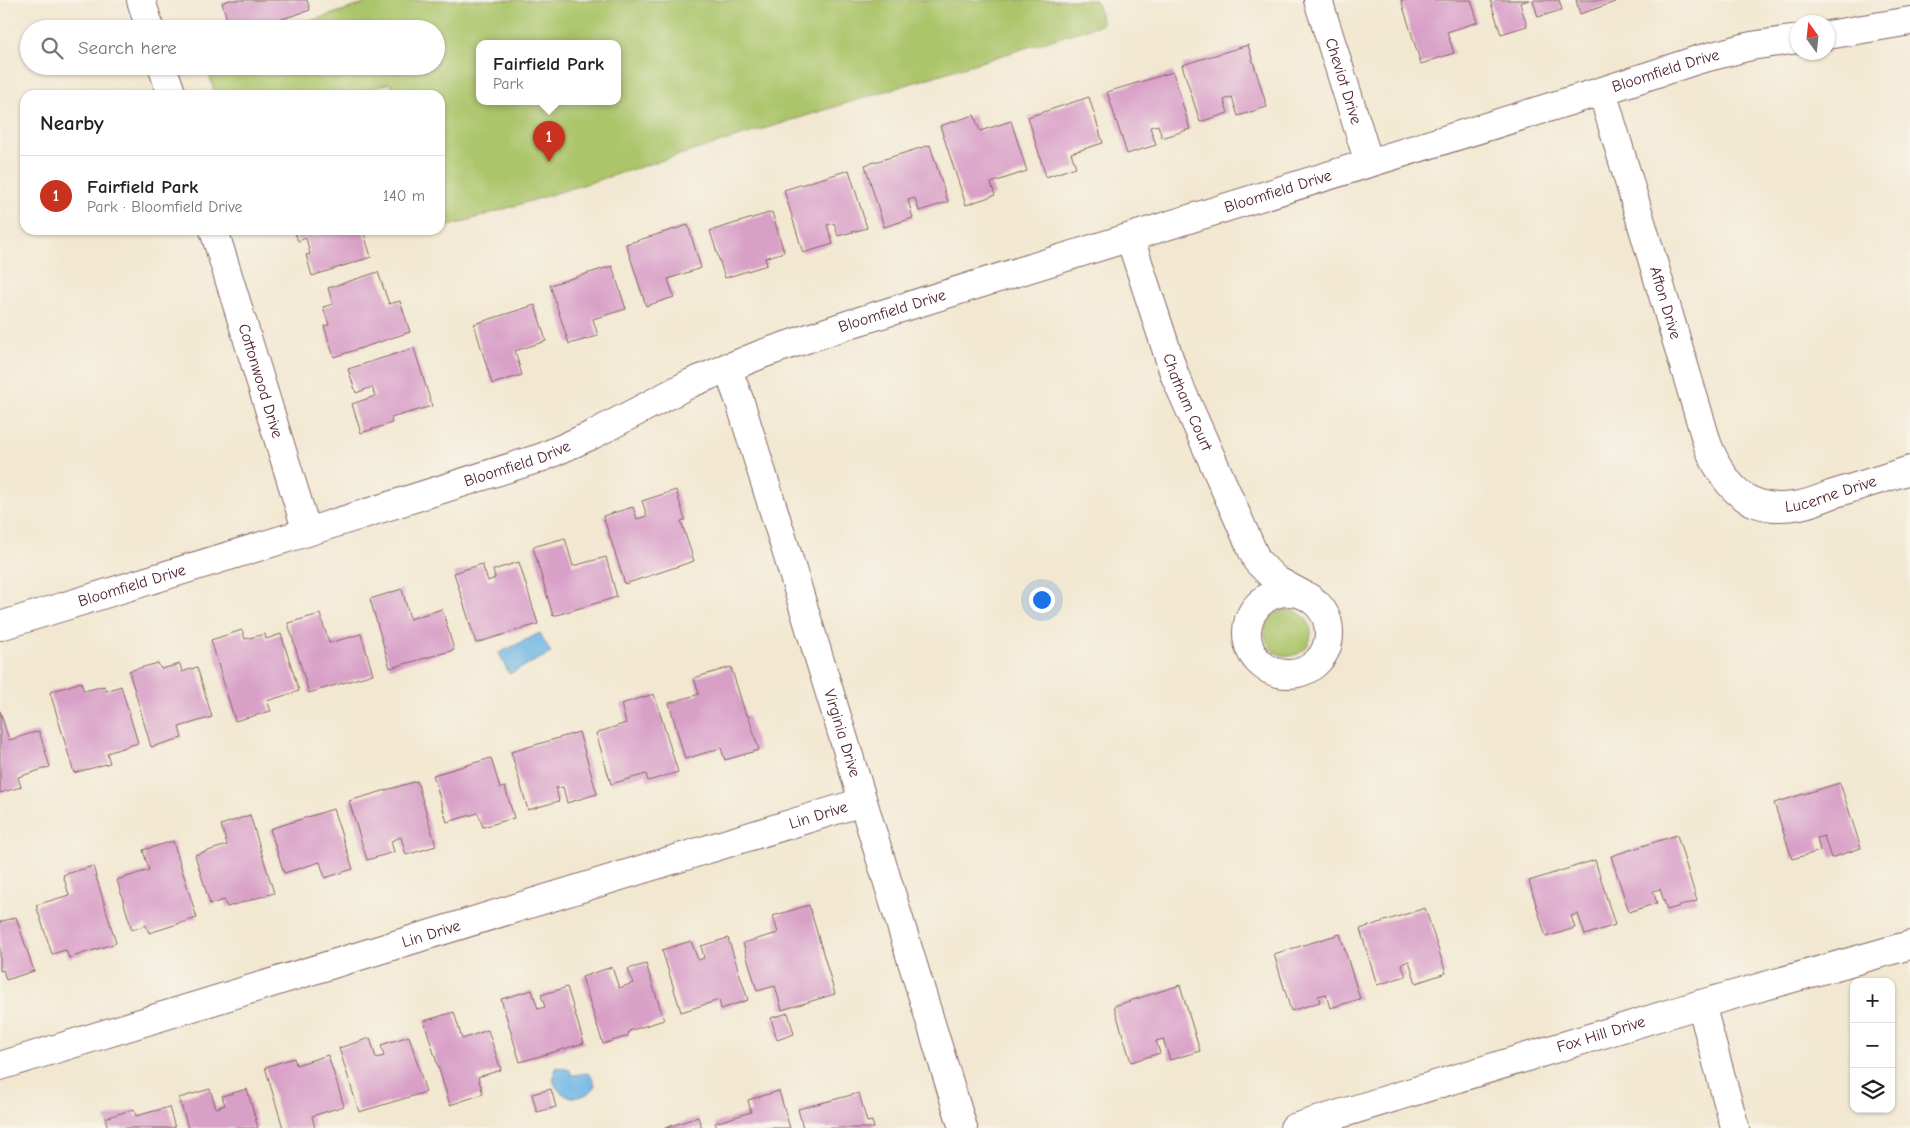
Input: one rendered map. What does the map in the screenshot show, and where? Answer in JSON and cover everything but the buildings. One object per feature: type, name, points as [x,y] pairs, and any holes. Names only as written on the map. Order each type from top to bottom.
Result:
[{"type":"street","points":[[141,0],[147,20]]},
{"type":"street","name":"Cheviot Drive","points":[[1318,0],[1369,163]]},
{"type":"street","points":[[1835,34],[1910,21]]},
{"type":"street","name":"Bloomfield Drive","points":[[0,626],[543,457],[592,435],[691,383],[727,367],[853,323],[1706,57],[1751,46],[1790,40]]},
{"type":"street","points":[[165,75],[170,90]]},
{"type":"street","name":"Afton Drive","points":[[1602,91],[1708,446],[1717,467],[1729,485],[1751,502]]},
{"type":"street","name":"Cottonwood Drive","points":[[216,235],[307,532]]},
{"type":"street","name":"Chatham Court","points":[[1130,238],[1175,376],[1257,561],[1276,580],[1312,599],[1322,609],[1328,621],[1330,635],[1327,648],[1320,660],[1298,674],[1284,674],[1271,671],[1260,664],[1247,640],[1247,626],[1257,590],[1257,561]]},
{"type":"street","name":"Virginia Drive","points":[[727,367],[777,520],[963,1128]]},
{"type":"street","name":"Lucerne Drive","points":[[1751,502],[1772,508],[1800,505],[1910,470]]},
{"type":"street","points":[[1252,613],[1260,602],[1272,595],[1286,592],[1300,593]]},
{"type":"street","name":"Lin Drive","points":[[0,1066],[862,802]]},
{"type":"street","name":"Fox Hill Drive","points":[[1294,1128],[1701,1004],[1910,945]]},
{"type":"street","points":[[1701,1004],[1735,1128]]},
{"type":"green space","points":[[366,0],[1096,0],[1103,24],[445,227],[445,90],[392,90],[390,83],[367,90],[214,90],[209,75],[445,75],[445,20],[313,20],[367,3]]},
{"type":"green space","points":[[1288,610],[1301,614],[1307,620],[1311,633],[1307,646],[1301,652],[1288,656],[1275,652],[1269,646],[1265,633],[1269,620],[1275,614]]},
{"type":"water","points":[[540,633],[551,653],[509,674],[499,653]]},
{"type":"water","points":[[557,1067],[570,1070],[571,1075],[589,1074],[595,1085],[588,1093],[581,1097],[565,1095],[554,1084]]},
{"type":"place","name":"Fairfield Park","points":[[549,162]]}]
